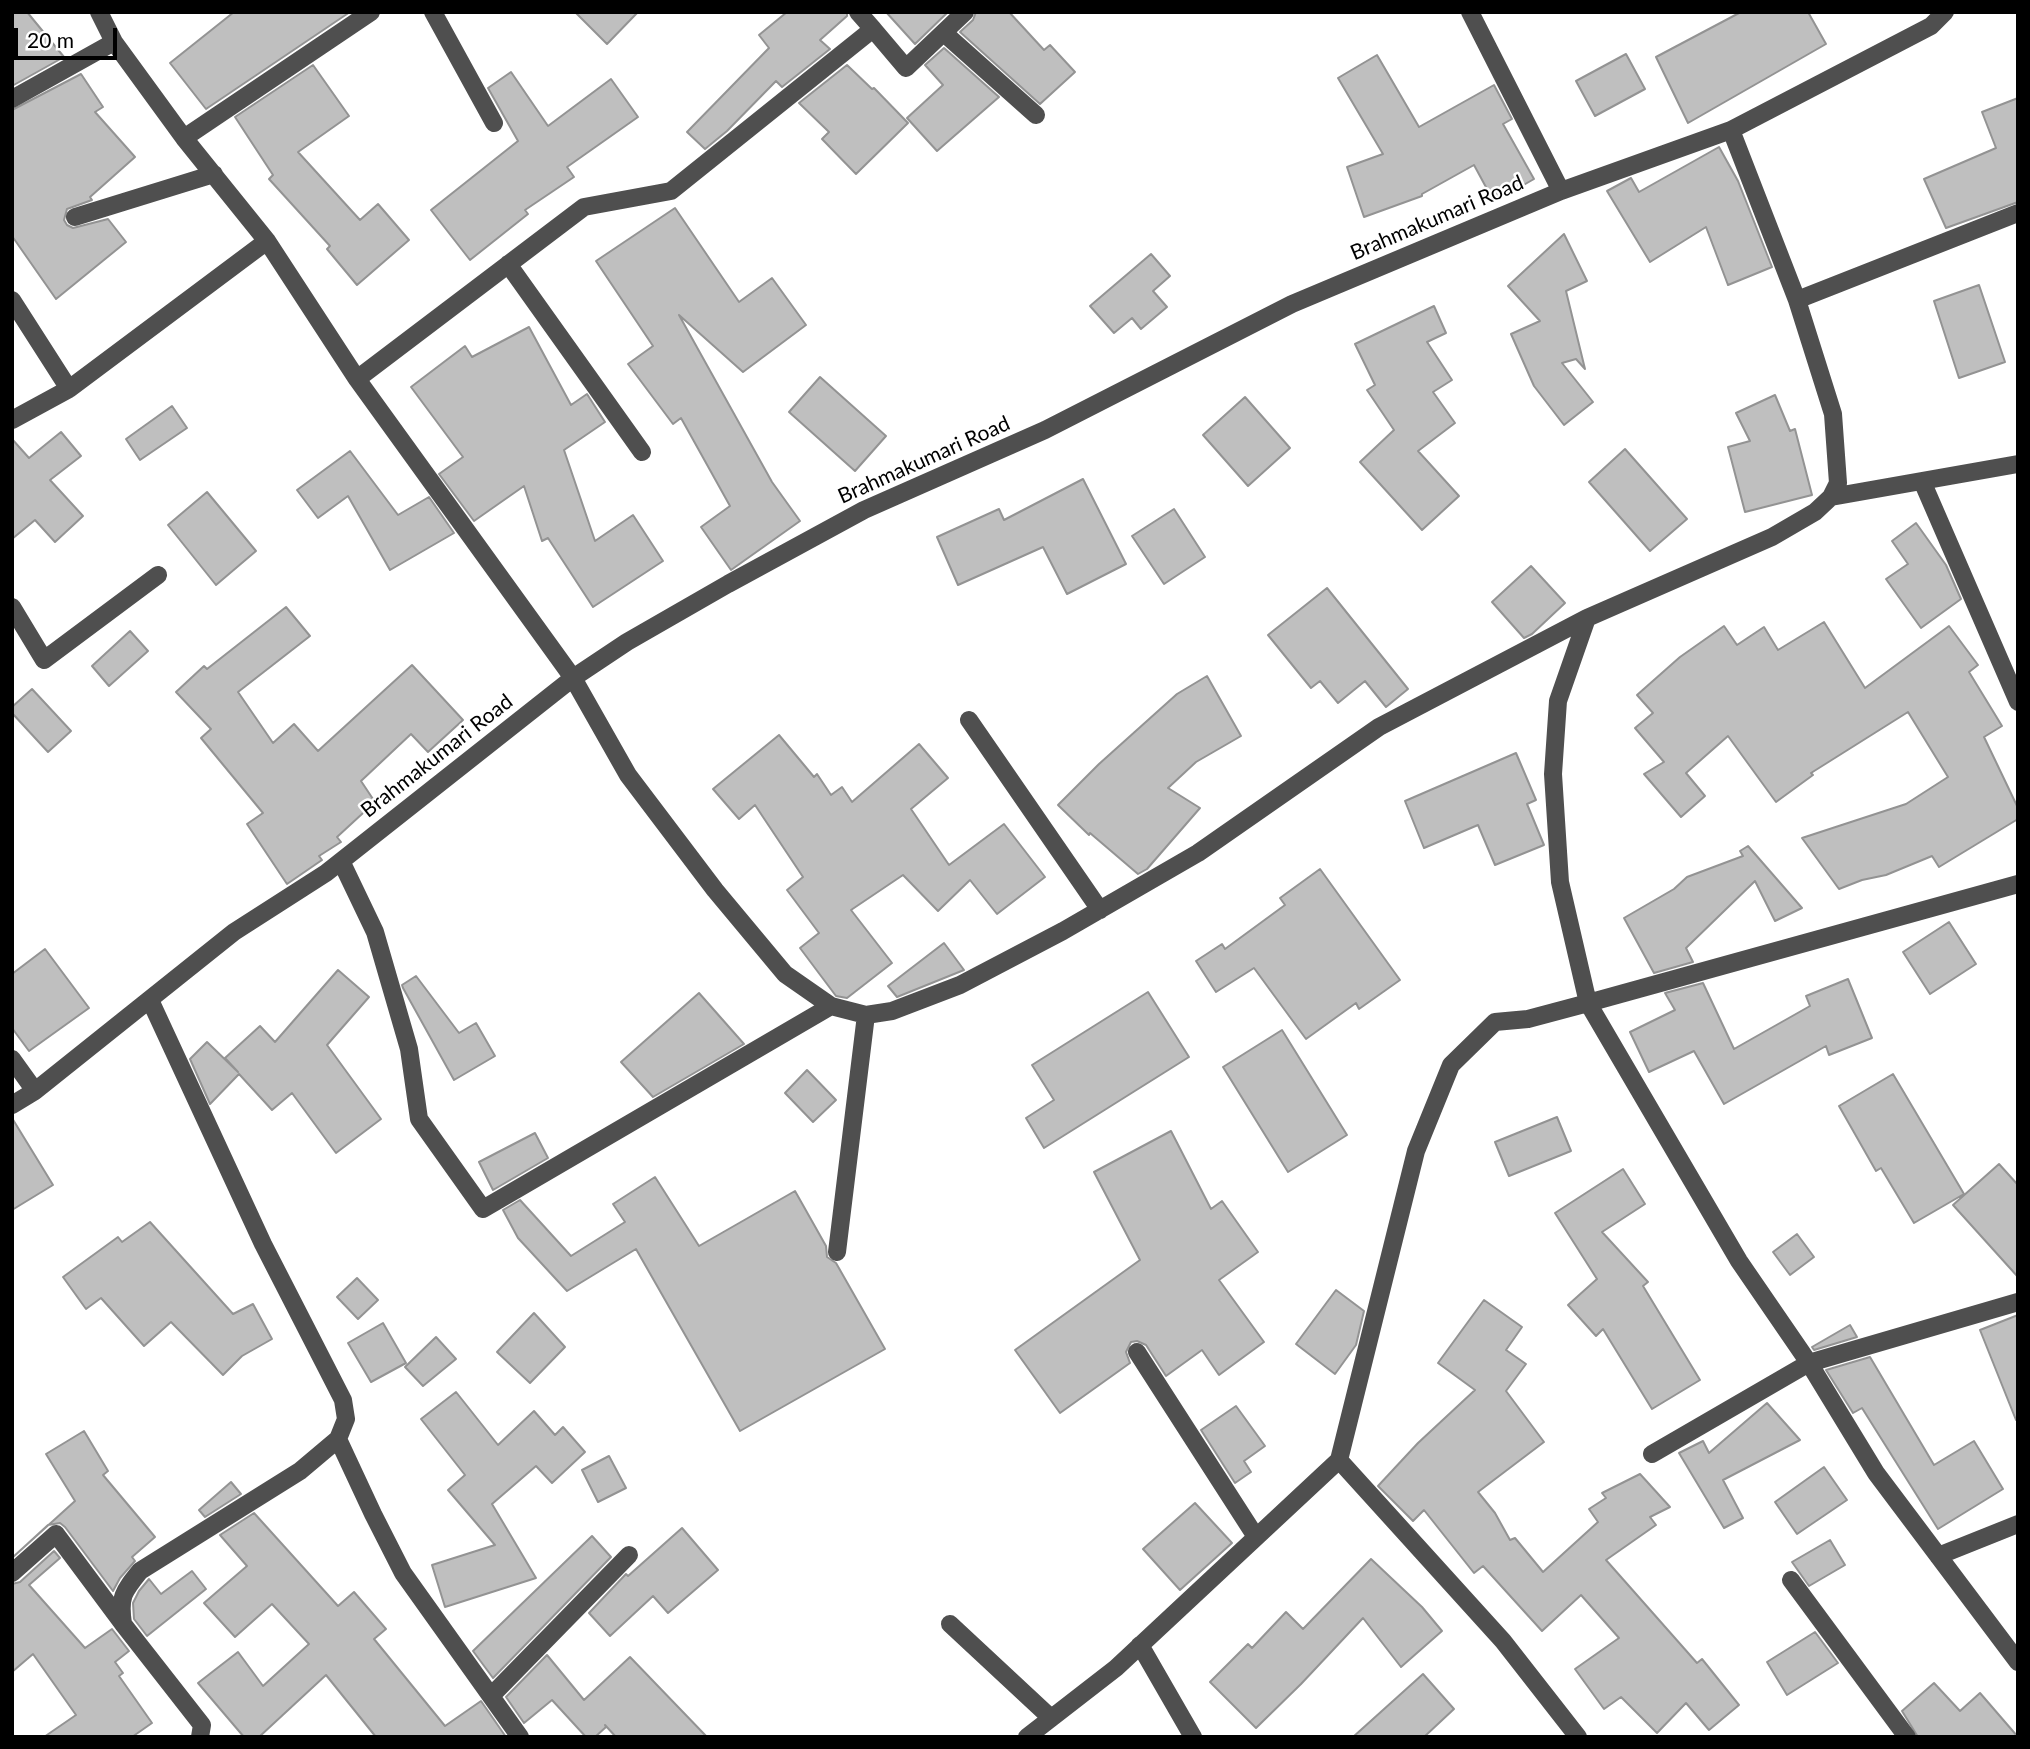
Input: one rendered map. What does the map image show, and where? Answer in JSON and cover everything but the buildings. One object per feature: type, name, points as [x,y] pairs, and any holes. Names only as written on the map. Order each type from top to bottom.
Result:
[{"type":"street","points":[[99,12],[114,41],[184,138],[267,241],[356,379],[573,678],[628,775],[715,890],[785,974],[831,1006],[866,1015],[892,1011],[960,985],[1100,910],[1198,853],[1379,727],[1587,618],[1773,537],[1815,512],[1831,497],[1838,484],[1833,414],[1797,300],[1731,130]]},
{"type":"street","points":[[184,138],[370,12]]},
{"type":"street","points":[[433,12],[494,123]]},
{"type":"street","points":[[858,12],[906,68],[965,12]]},
{"type":"street","points":[[1470,12],[1561,191]]},
{"type":"street","name":"Brahmakumari Road","points":[[12,1105],[35,1091],[234,932],[341,861],[573,678],[627,642],[728,584],[864,510],[1045,430],[1292,304],[1561,191],[1731,130],[1931,26],[1945,12]]},
{"type":"street","points":[[356,379],[584,207],[671,191],[873,29]]},
{"type":"street","points":[[944,33],[1036,115]]},
{"type":"street","points":[[12,99],[114,41]]},
{"type":"street","points":[[75,217],[214,174]]},
{"type":"street","points":[[1797,300],[2018,213]]},
{"type":"street","points":[[12,421],[69,389],[267,241]]},
{"type":"street","points":[[508,264],[642,452]]},
{"type":"street","points":[[12,300],[69,389]]},
{"type":"street","points":[[1831,497],[2018,464]]},
{"type":"street","points":[[1922,481],[2018,702]]},
{"type":"street","points":[[12,607],[44,660],[158,575]]},
{"type":"street","points":[[1587,618],[1559,701],[1553,774],[1560,882],[1588,1003],[1739,1261],[1809,1363],[1876,1473],[2018,1662]]},
{"type":"street","points":[[969,720],[1100,910]]},
{"type":"street","points":[[341,861],[375,932],[409,1049],[419,1119],[483,1209],[831,1006]]},
{"type":"street","points":[[1027,1737],[1116,1668],[1339,1460],[1416,1151],[1451,1065],[1495,1022],[1528,1018],[1588,1003],[2018,884]]},
{"type":"street","points":[[124,1624],[122,1593],[140,1571],[300,1471],[338,1439],[346,1419],[343,1401],[263,1244],[150,1000]]},
{"type":"street","points":[[837,1252],[866,1015]]},
{"type":"street","points":[[12,1059],[35,1091]]},
{"type":"street","points":[[1652,1454],[1809,1363],[2018,1302]]},
{"type":"street","points":[[1137,1352],[1256,1537]]},
{"type":"street","points":[[338,1439],[403,1573],[520,1737]]},
{"type":"street","points":[[1339,1460],[1503,1641],[1578,1737]]},
{"type":"street","points":[[1938,1556],[2018,1524]]},
{"type":"street","points":[[12,1573],[56,1534],[202,1725],[200,1737]]},
{"type":"street","points":[[491,1696],[629,1555]]},
{"type":"street","points":[[1791,1580],[1907,1737]]},
{"type":"street","points":[[950,1624],[1051,1718]]},
{"type":"street","points":[[1140,1645],[1193,1737]]}]
